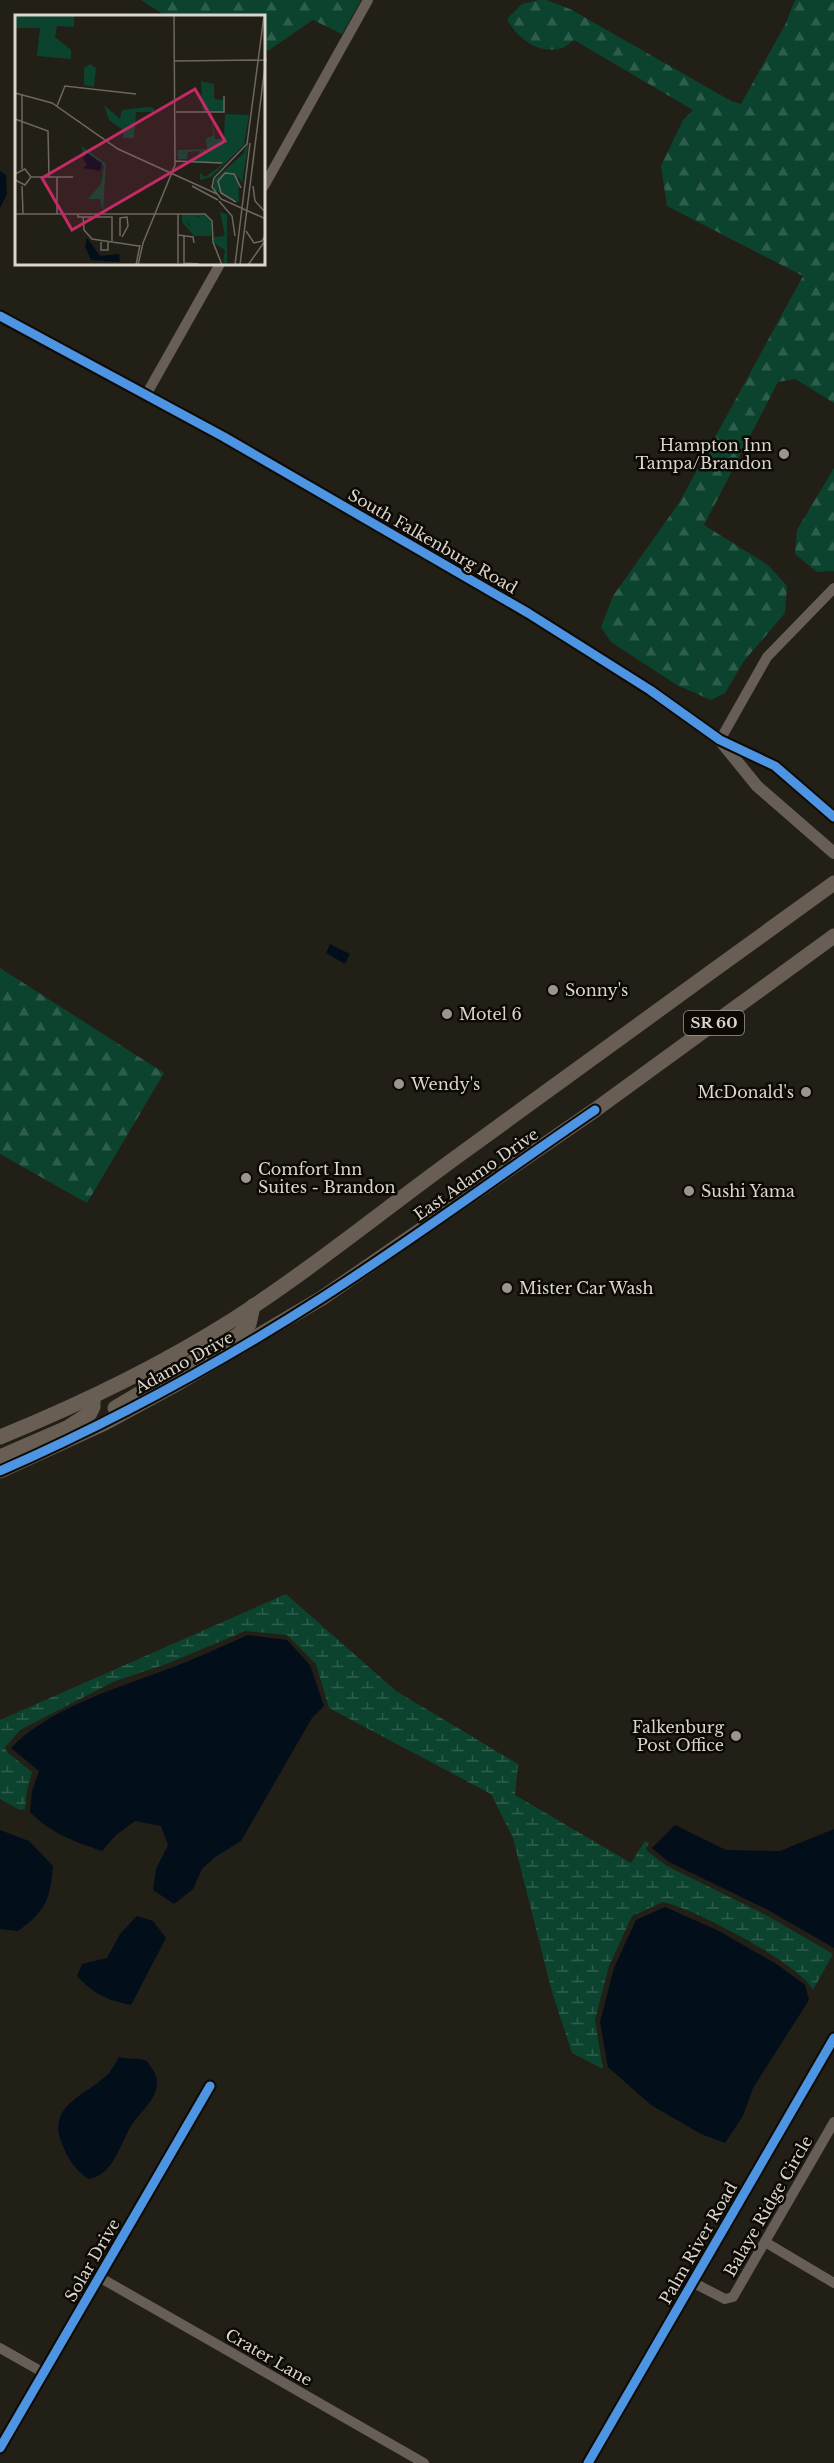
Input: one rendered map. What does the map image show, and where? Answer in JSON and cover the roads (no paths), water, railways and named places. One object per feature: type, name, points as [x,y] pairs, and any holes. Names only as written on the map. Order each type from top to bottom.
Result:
[{"type":"main road","name":"East Adamo Drive","points":[[0,1437],[93,1397],[189,1347],[253,1306],[834,883]]},
{"type":"main road","name":"East Adamo Drive","points":[[375,1263],[595,1110],[834,936]]},
{"type":"main road","name":"Adamo Drive","points":[[0,1471],[105,1423],[221,1360],[375,1263]]},
{"type":"main road","points":[[105,1423],[120,1404],[238,1335],[249,1324],[253,1306]]},
{"type":"main road","points":[[0,1457],[81,1419],[93,1407],[93,1397]]},
{"type":"street","points":[[266,182],[368,0]]},
{"type":"street","points":[[146,394],[219,266]]},
{"type":"street","name":"South Falkenburg Road","points":[[0,316],[146,394],[538,620],[650,690],[720,740],[775,766],[834,817]]},
{"type":"street","points":[[720,740],[767,657],[834,588]]},
{"type":"street","name":"South Falkenburg Road","points":[[720,740],[757,786],[834,854]]},
{"type":"street","name":"Palm River Road","points":[[588,2463],[834,2038]]},
{"type":"street","name":"Solar Drive","points":[[0,2448],[210,2086]]},
{"type":"street","name":"Balaye Ridge Circle","points":[[692,2282],[729,2299],[734,2296],[834,2122]]},
{"type":"street","points":[[765,2242],[834,2283]]},
{"type":"street","name":"Crater Lane","points":[[99,2277],[424,2463]]},
{"type":"street","points":[[0,2348],[44,2373]]},
{"type":"water","points":[[0,171],[6,175],[7,194],[0,208]]},
{"type":"water","points":[[330,944],[350,954],[345,964],[326,953]]},
{"type":"water","points":[[248,1635],[287,1640],[310,1665],[324,1706],[312,1718],[241,1841],[215,1857],[202,1869],[193,1889],[174,1904],[153,1890],[156,1869],[168,1845],[161,1826],[135,1821],[116,1835],[102,1851],[55,1831],[30,1812],[32,1791],[39,1771],[11,1748],[27,1734],[45,1721],[86,1700],[181,1664]]},
{"type":"water","points":[[675,1825],[726,1850],[780,1851],[834,1829],[834,1948],[768,1910],[669,1862],[652,1848]]},
{"type":"water","points":[[0,1830],[29,1841],[53,1866],[45,1903],[35,1917],[18,1931],[0,1929]]},
{"type":"water","points":[[665,1907],[719,1931],[778,1965],[805,1985],[809,2000],[753,2088],[743,2116],[725,2143],[701,2134],[651,2105],[608,2067],[600,2022],[614,1968],[636,1920]]},
{"type":"water","points":[[137,1916],[153,1921],[166,1938],[131,2005],[101,1995],[77,1976],[82,1964],[107,1958],[120,1934]]},
{"type":"water","points":[[119,2057],[147,2061],[156,2076],[156,2088],[151,2100],[131,2126],[110,2166],[104,2172],[88,2179],[73,2165],[65,2151],[59,2132],[59,2120],[71,2103],[109,2073]]},
{"type":"place","name":"Hampton Inn Tampa/Brandon","points":[[784,454]]},
{"type":"place","name":"Sonny's","points":[[553,990]]},
{"type":"place","name":"Motel 6","points":[[447,1014]]},
{"type":"place","name":"Wendy's","points":[[399,1084]]},
{"type":"place","name":"McDonald's","points":[[806,1092]]},
{"type":"place","name":"Comfort Inn Suites - Brandon","points":[[246,1178]]},
{"type":"place","name":"Sushi Yama","points":[[689,1191]]},
{"type":"place","name":"Mister Car Wash","points":[[507,1288]]},
{"type":"place","name":"Falkenburg Post Office","points":[[736,1736]]}]
